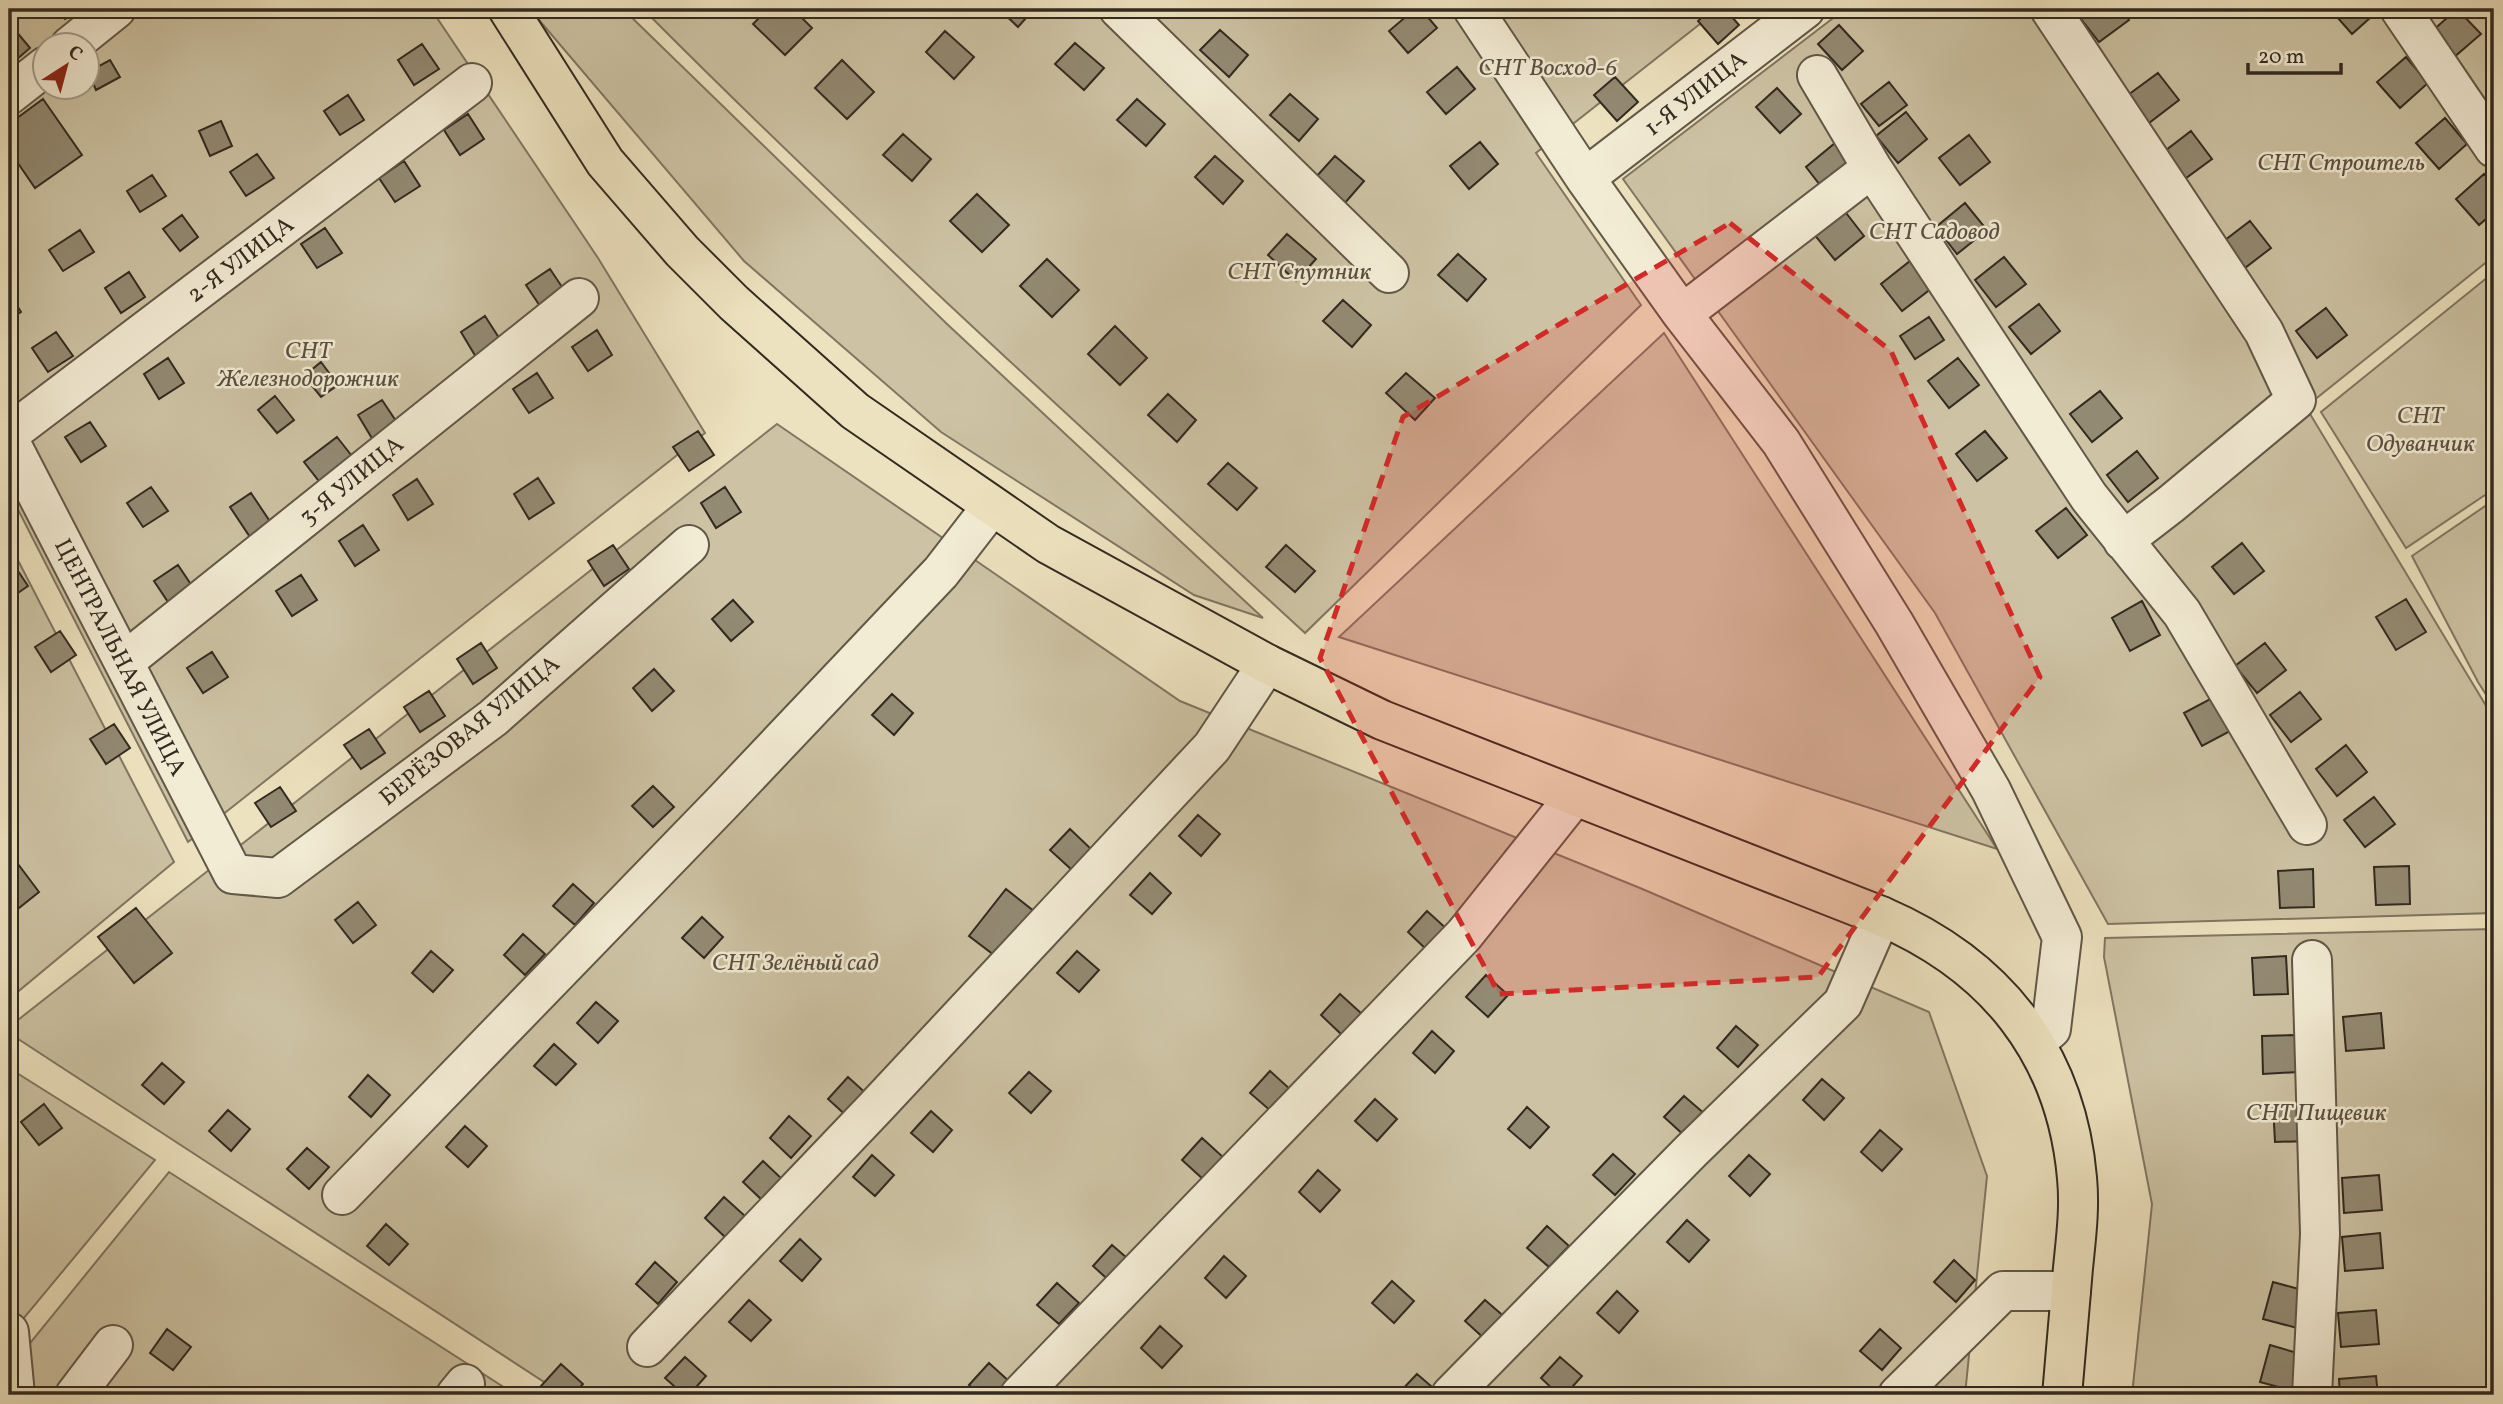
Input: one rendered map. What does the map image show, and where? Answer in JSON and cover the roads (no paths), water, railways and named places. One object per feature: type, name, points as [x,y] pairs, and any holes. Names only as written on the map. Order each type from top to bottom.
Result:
[{"type":"main road","points":[[508,9],[605,162],[682,251],[734,303],[855,411],[1048,544],[1267,664],[1382,720],[1881,916],[1933,941],[1957,957],[2000,997],[2035,1043],[2064,1109],[2073,1144],[2078,1180],[2078,1216],[2062,1395]]},
{"type":"street","points":[[87,32],[116,9]]},
{"type":"street","points":[[1119,9],[1389,273]]},
{"type":"street","points":[[1473,9],[1585,178],[1682,314],[1781,442],[1894,623],[1991,790],[2063,937],[2051,1029],[2035,1043]]},
{"type":"street","name":"1-Я УЛИЦА","points":[[1585,178],[1805,9]]},
{"type":"street","points":[[2050,9],[2264,332],[2296,400],[2171,505],[2123,541]]},
{"type":"street","points":[[2400,9],[2494,148]]},
{"type":"street","points":[[1817,75],[1872,168],[2088,497],[2182,613],[2308,825]]},
{"type":"street","points":[[9,95],[32,77]]},
{"type":"street","name":"2-Я УЛИЦА","points":[[9,434],[472,83]]},
{"type":"street","points":[[1682,314],[1872,168]]},
{"type":"street","name":"3-Я УЛИЦА","points":[[124,662],[579,298]]},
{"type":"street","name":"ЦЕНТРАЛЬНАЯ УЛИЦА","points":[[9,440],[233,874]]},
{"type":"street","points":[[342,1195],[734,791],[941,572],[992,506]]},
{"type":"street","name":"БЕРЁЗОВАЯ УЛИЦА","points":[[233,874],[278,878],[493,718],[689,545]]},
{"type":"street","points":[[646,1347],[874,1109],[1212,747],[1267,664]]},
{"type":"street","points":[[1020,1395],[1464,935],[1576,796]]},
{"type":"street","points":[[1451,1395],[1691,1151],[1843,1003],[1881,916]]},
{"type":"street","points":[[2312,960],[2320,1234],[2312,1395]]},
{"type":"street","points":[[1898,1395],[2003,1291],[2071,1291]]},
{"type":"street","points":[[9,1332],[15,1395]]},
{"type":"street","points":[[75,1395],[113,1345]]},
{"type":"park label","name":"СНТ Восход-6","points":[[1548,67]]},
{"type":"park label","name":"СНТ Строитель","points":[[2341,162]]},
{"type":"park label","name":"СНТ Садовод","points":[[1934,231]]},
{"type":"park label","name":"СНТ Спутник","points":[[1299,271]]},
{"type":"park label","name":"СНТ Железнодорожник","points":[[308,364]]},
{"type":"park label","name":"СНТ Одуванчик","points":[[2420,429]]},
{"type":"park label","name":"СНТ Зелёный сад","points":[[795,962]]},
{"type":"park label","name":"СНТ Пищевик","points":[[2316,1112]]}]
